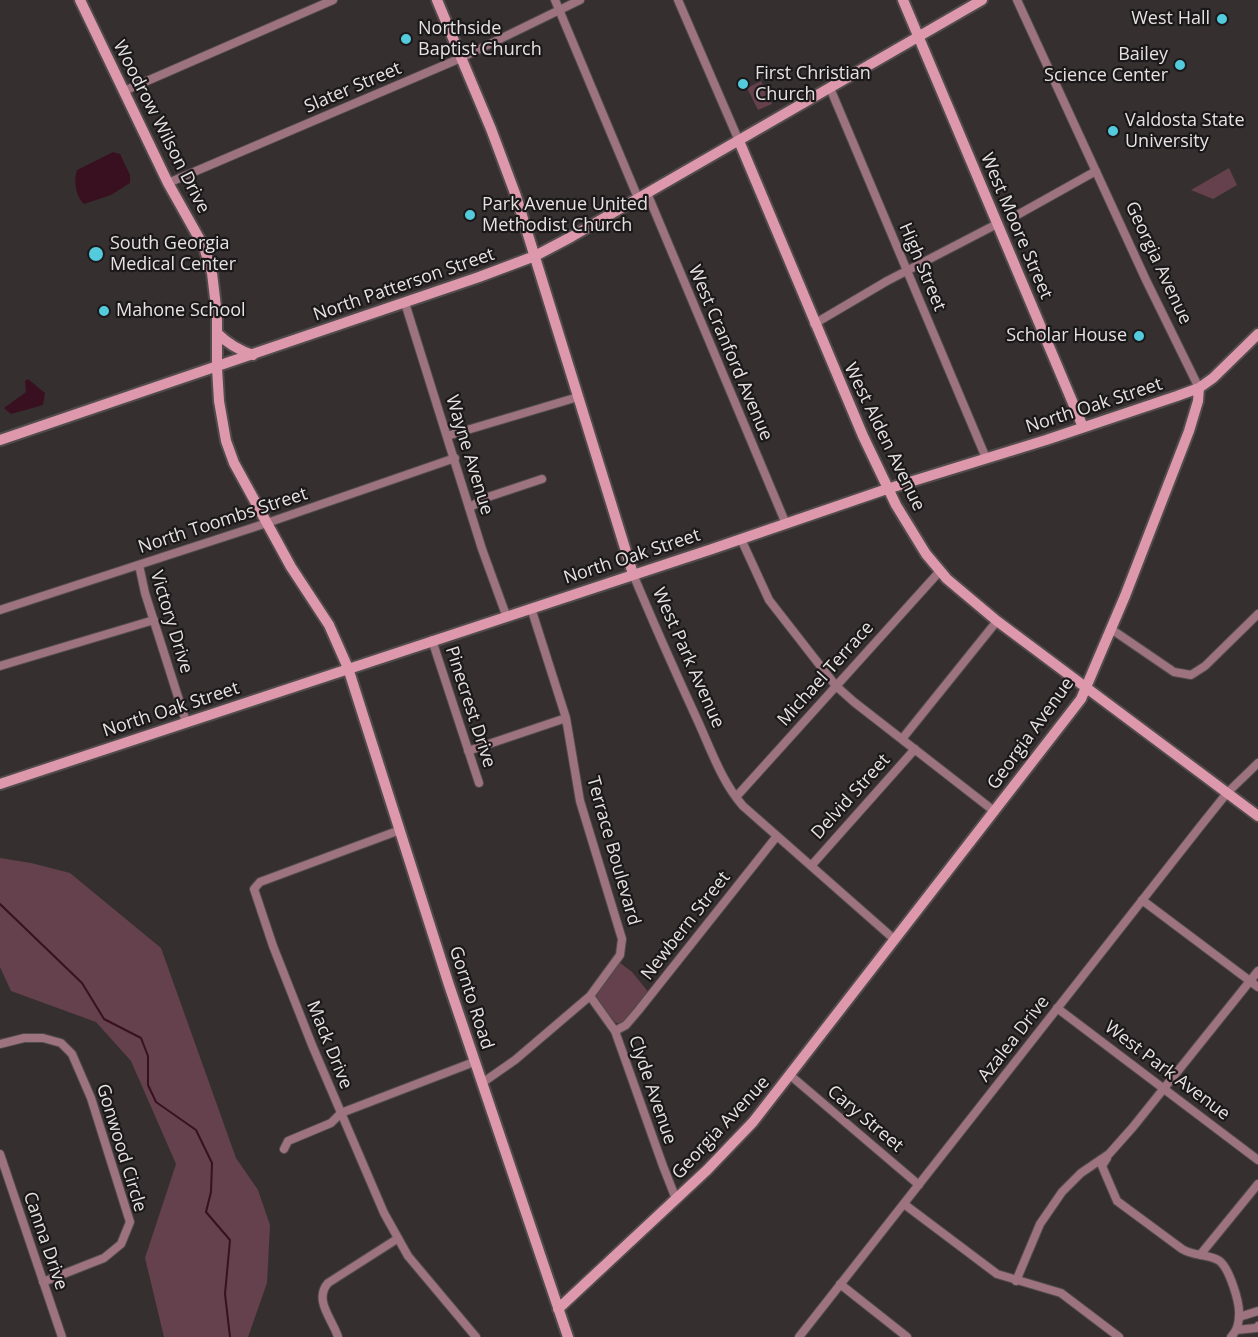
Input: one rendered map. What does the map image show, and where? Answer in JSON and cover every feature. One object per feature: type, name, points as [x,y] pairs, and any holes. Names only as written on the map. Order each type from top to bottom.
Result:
[{"type":"street","name":"Woodrow Wilson Drive","points":[[80,0],[168,183],[204,247],[212,273],[218,315],[219,401],[226,441],[234,463],[291,567],[329,626],[348,668]]},
{"type":"street","points":[[124,92],[333,0]]},
{"type":"street","name":"West Park Avenue","points":[[437,0],[505,163],[633,574],[728,786],[736,797],[777,836],[894,939]]},
{"type":"street","name":"West Cranford Avenue","points":[[555,0],[786,524]]},
{"type":"street","name":"Slater Street","points":[[168,183],[461,58],[580,0]]},
{"type":"street","points":[[678,0],[739,141]]},
{"type":"street","name":"West Moore Street","points":[[903,0],[1083,427]]},
{"type":"street","name":"North Patterson Street","points":[[0,440],[217,368],[535,256],[982,0]]},
{"type":"street","name":"Georgia Avenue","points":[[558,1309],[734,1144],[791,1076],[894,939],[1081,699],[1189,430],[1198,400],[1199,388],[1146,280],[1017,0]]},
{"type":"street","name":"High Street","points":[[830,88],[986,458]]},
{"type":"street","name":"West Alden Avenue","points":[[739,141],[814,324],[887,489],[926,554],[940,571],[997,621],[1258,816]]},
{"type":"street","points":[[1019,214],[1096,171]]},
{"type":"street","points":[[814,324],[907,270],[997,224]]},
{"type":"street","name":"Wayne Avenue","points":[[405,303],[482,549],[506,615]]},
{"type":"street","points":[[217,333],[229,345],[254,355]]},
{"type":"street","name":"North Oak Street","points":[[0,784],[887,489],[1199,388],[1213,378],[1258,334]]},
{"type":"street","points":[[447,436],[578,397]]},
{"type":"street","name":"North Toombs Street","points":[[0,610],[455,459]]},
{"type":"street","points":[[470,508],[485,498],[542,479]]},
{"type":"street","points":[[741,539],[769,600],[836,686],[994,811]]},
{"type":"street","name":"Victory Drive","points":[[139,565],[186,722]]},
{"type":"street","name":"Michael Terrace","points":[[736,797],[940,571]]},
{"type":"street","name":"Terrace Boulevard","points":[[482,1083],[514,1060],[590,996],[620,955],[622,939],[580,801],[566,718],[531,608]]},
{"type":"street","points":[[1111,629],[1174,672],[1191,675],[1205,666],[1258,614]]},
{"type":"street","points":[[0,666],[154,620]]},
{"type":"street","name":"Delvid Street","points":[[902,739],[997,621]]},
{"type":"street","name":"Pinecrest Drive","points":[[432,640],[479,783]]},
{"type":"street","name":"Gornto Road","points":[[348,668],[474,1062],[558,1309],[565,1336]]},
{"type":"street","points":[[468,751],[566,718]]},
{"type":"street","name":"Delvid Street","points":[[811,866],[915,749]]},
{"type":"street","name":"Azalea Drive","points":[[799,1337],[1227,793],[1244,780],[1258,763]]},
{"type":"street","name":"Mack Drive","points":[[400,830],[260,882],[254,889],[273,946],[374,1191],[408,1256],[476,1337]]},
{"type":"street","name":"Newbern Street","points":[[615,1031],[626,1025],[638,1011],[777,836]]},
{"type":"street","points":[[1142,900],[1258,987]]},
{"type":"street","points":[[1234,1334],[1239,1310],[1227,1268],[1218,1260],[1182,1249],[1117,1201],[1102,1166],[1109,1154],[1258,971]]},
{"type":"street","name":"Clyde Avenue","points":[[590,996],[615,1031],[676,1199]]},
{"type":"street","name":"West Park Avenue","points":[[1057,1008],[1258,1160]]},
{"type":"street","name":"Gonwood Circle","points":[[0,1044],[24,1038],[43,1038],[61,1044],[72,1054],[91,1098],[130,1222],[121,1244],[104,1258],[43,1282]]},
{"type":"street","points":[[284,1149],[288,1141],[331,1124],[341,1113],[474,1062]]},
{"type":"street","name":"Cary Street","points":[[791,1076],[920,1185]]},
{"type":"street","name":"Canna Drive","points":[[0,1154],[62,1337]]},
{"type":"street","points":[[1016,1281],[1040,1224],[1062,1192],[1081,1173],[1109,1154]]},
{"type":"street","points":[[1200,1256],[1258,1184]]},
{"type":"street","points":[[904,1204],[997,1274],[1061,1293],[1119,1337]]},
{"type":"street","points":[[338,1337],[322,1298],[324,1287],[328,1282],[398,1239]]},
{"type":"street","points":[[840,1284],[907,1337]]},
{"type":"street","points":[[1239,1317],[1258,1311]]},
{"type":"street","points":[[1234,1334],[1258,1326]]},
{"type":"shaded area","points":[[761,81],[772,104],[758,110],[747,88]]},
{"type":"shaded area","points":[[113,152],[120,154],[130,175],[130,183],[111,195],[84,204],[76,188],[77,170]]},
{"type":"shaded area","points":[[1229,168],[1237,185],[1213,199],[1191,190]]},
{"type":"shaded area","points":[[28,379],[45,393],[43,405],[11,414],[4,408],[26,392],[25,381]]},
{"type":"shaded area","points":[[0,858],[70,873],[161,948],[236,1158],[258,1190],[270,1225],[267,1283],[248,1337],[164,1337],[145,1258],[176,1164],[131,1061],[96,1022],[11,991],[0,967]]},
{"type":"shaded area","points":[[619,962],[632,972],[650,994],[625,1024],[616,1023],[597,1000],[596,994]]},
{"type":"waterway","points":[[0,904],[82,983],[104,1019],[141,1038],[148,1056],[148,1085],[156,1102],[196,1130],[212,1163],[211,1192],[206,1212],[230,1240],[225,1294],[230,1337]]},
{"type":"place","name":"West Hall","points":[[1222,19]]},
{"type":"place","name":"Northside Baptist Church","points":[[406,39]]},
{"type":"place","name":"Bailey Science Center","points":[[1180,65]]},
{"type":"place","name":"First Christian Church","points":[[743,84]]},
{"type":"place","name":"Valdosta State University","points":[[1113,131]]},
{"type":"place","name":"Park Avenue United Methodist Church","points":[[470,215]]},
{"type":"place","name":"South Georgia Medical Center","points":[[96,254]]},
{"type":"place","name":"Mahone School","points":[[104,311]]},
{"type":"place","name":"Scholar House","points":[[1139,336]]}]
